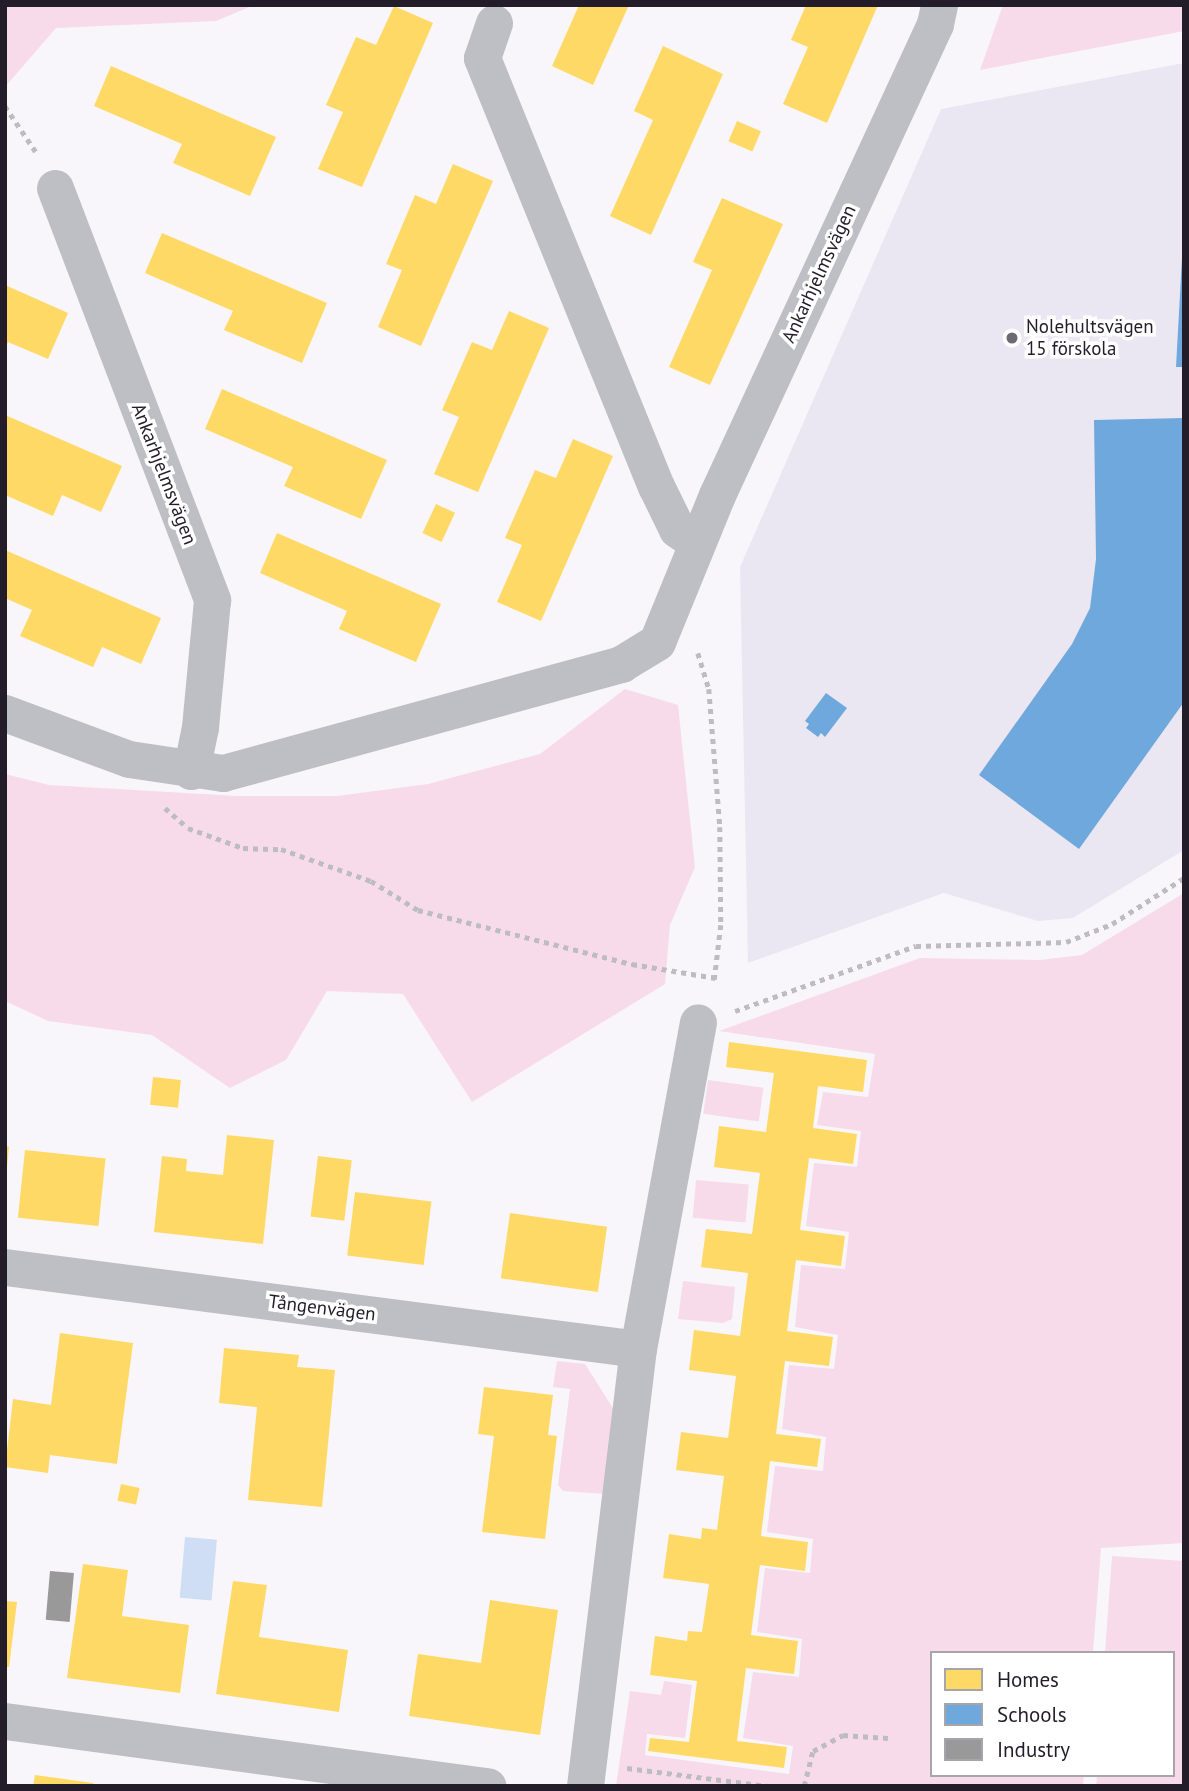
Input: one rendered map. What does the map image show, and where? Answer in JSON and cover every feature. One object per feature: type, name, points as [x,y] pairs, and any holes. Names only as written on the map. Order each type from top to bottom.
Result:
[{"type":"street","name":"Ankarhjelmsvägen","points":[[5,713],[129,759],[191,771],[223,773],[251,768],[621,664],[657,642],[667,625],[697,543],[935,24],[939,5]]},
{"type":"street","points":[[494,23],[482,58],[656,486],[677,529],[697,543]]},
{"type":"street","name":"Ankarhjelmsvägen","points":[[55,188],[212,600],[200,727],[191,771]]},
{"type":"street","points":[[587,1774],[638,1349],[698,1022]]},
{"type":"street","name":"Tångenvägen","points":[[5,1266],[638,1349]]},
{"type":"street","points":[[5,1721],[488,1786]]},
{"type":"path","points":[[5,106],[55,188]]},
{"type":"path","points":[[667,625],[689,638],[700,655],[709,689],[720,827],[716,978],[698,1022]]},
{"type":"path","points":[[129,759],[154,798],[188,828],[243,848],[294,854],[371,881],[418,910],[632,964],[716,978]]},
{"type":"path","points":[[698,1022],[916,946],[1066,942],[1112,924],[1184,878]]},
{"type":"path","points":[[804,1786],[813,1751],[843,1735],[888,1738]]},
{"type":"path","points":[[587,1774],[768,1786]]},
{"type":"shaded area","points":[[5,5],[254,5],[216,21],[56,28],[5,87]]},
{"type":"shaded area","points":[[1003,5],[1184,5],[1184,31],[980,70]]},
{"type":"shaded area","name":"Nolehultsvägen 15 förskola","points":[[1184,63],[1184,850],[1073,918],[1038,921],[944,893],[748,963],[740,567],[941,109]]},
{"type":"shaded area","points":[[625,689],[678,705],[695,867],[670,925],[665,984],[472,1102],[403,994],[327,991],[286,1060],[230,1088],[152,1035],[48,1021],[5,1001],[5,774],[49,785],[237,796],[337,796],[428,784],[540,754]]},
{"type":"shaded area","points":[[1184,893],[1184,1543],[1101,1548],[1093,1651],[930,1651],[930,1777],[1084,1777],[1083,1786],[616,1786],[630,1691],[661,1695],[664,1681],[692,1685],[685,1738],[647,1734],[645,1755],[789,1774],[793,1746],[743,1738],[753,1672],[799,1677],[802,1639],[757,1632],[765,1568],[810,1573],[813,1539],[767,1532],[775,1466],[823,1471],[826,1437],[782,1429],[789,1365],[834,1369],[838,1335],[795,1327],[801,1265],[845,1269],[849,1232],[806,1226],[814,1163],[857,1167],[861,1131],[817,1125],[823,1092],[868,1097],[875,1054],[719,1031],[920,958],[1040,960],[1082,955]]},
{"type":"shaded area","points":[[708,1080],[763,1088],[759,1121],[703,1114]]},
{"type":"shaded area","points":[[696,1180],[749,1185],[745,1222],[693,1218]]},
{"type":"shaded area","points":[[683,1281],[735,1287],[732,1319],[723,1323],[678,1319]]},
{"type":"shaded area","points":[[557,1361],[585,1364],[616,1413],[606,1494],[563,1491],[558,1485],[570,1389],[553,1387]]},
{"type":"shaded area","points":[[1112,1556],[1184,1561],[1184,1786],[1096,1786],[1097,1777],[1175,1777],[1175,1651],[1105,1651]]},
{"type":"water","points":[[185,1537],[217,1540],[212,1601],[180,1598]]},
{"type":"building: Homes","points":[[579,5],[629,5],[593,85],[552,66]]},
{"type":"building: Homes","points":[[806,5],[878,5],[827,123],[783,104],[808,47],[791,40]]},
{"type":"building: Homes","points":[[394,6],[433,23],[362,187],[318,169],[343,112],[326,105],[356,37],[376,45]]},
{"type":"building: Homes","points":[[663,46],[723,74],[651,235],[610,216],[653,120],[634,111]]},
{"type":"building: Homes","points":[[111,66],[276,137],[250,196],[173,163],[182,144],[94,106]]},
{"type":"building: Homes","points":[[737,121],[761,131],[752,151],[728,141]]},
{"type":"building: Homes","points":[[453,164],[493,181],[421,346],[378,327],[402,270],[386,264],[415,195],[436,204]]},
{"type":"building: Homes","points":[[722,198],[783,224],[710,385],[669,367],[712,270],[693,262]]},
{"type":"building: Homes","points":[[162,233],[327,303],[302,363],[224,330],[233,311],[145,273]]},
{"type":"building: Homes","points":[[5,285],[68,313],[48,359],[8,342],[5,349]]},
{"type":"building: Homes","points":[[509,311],[549,328],[478,492],[434,474],[459,417],[442,410],[472,342],[492,350]]},
{"type":"building: Homes","points":[[222,389],[387,460],[361,519],[284,486],[293,467],[205,429]]},
{"type":"building: Homes","points":[[5,415],[122,466],[101,512],[62,495],[53,516],[5,495]]},
{"type":"building: Homes","points":[[573,439],[613,456],[541,621],[497,602],[522,545],[505,538],[535,470],[556,478]]},
{"type":"building: Homes","points":[[436,504],[455,513],[442,542],[422,533]]},
{"type":"building: Homes","points":[[277,533],[441,604],[416,662],[339,629],[347,611],[260,573]]},
{"type":"building: Homes","points":[[5,550],[161,618],[141,664],[102,647],[93,667],[20,636],[32,610],[5,598]]},
{"type":"building: Homes","points":[[729,1042],[867,1060],[863,1092],[818,1086],[813,1128],[857,1134],[853,1164],[809,1158],[800,1230],[845,1236],[841,1266],[796,1260],[787,1331],[833,1337],[829,1366],[785,1361],[776,1434],[821,1439],[817,1467],[770,1461],[761,1536],[808,1542],[805,1571],[760,1565],[751,1635],[798,1641],[794,1674],[746,1668],[737,1741],[787,1747],[784,1768],[648,1751],[650,1738],[689,1742],[697,1681],[650,1675],[655,1636],[687,1641],[688,1631],[702,1632],[709,1584],[663,1578],[669,1534],[701,1539],[702,1528],[717,1530],[724,1476],[676,1470],[681,1432],[728,1438],[736,1376],[689,1370],[694,1330],[740,1336],[748,1273],[701,1267],[706,1229],[752,1234],[760,1173],[714,1167],[719,1126],[766,1132],[774,1073],[726,1067]]},
{"type":"building: Homes","points":[[153,1077],[181,1080],[178,1108],[150,1105]]},
{"type":"building: Homes","points":[[227,1135],[274,1140],[263,1244],[154,1232],[162,1156],[187,1159],[186,1171],[223,1175]]},
{"type":"building: Homes","points":[[5,1146],[9,1147],[7,1167],[5,1167]]},
{"type":"building: Homes","points":[[25,1150],[106,1158],[98,1226],[18,1218]]},
{"type":"building: Homes","points":[[318,1156],[352,1160],[344,1221],[311,1217]]},
{"type":"building: Homes","points":[[355,1192],[431,1201],[424,1265],[347,1256]]},
{"type":"building: Homes","points":[[510,1213],[607,1227],[598,1292],[501,1278]]},
{"type":"building: Homes","points":[[60,1333],[133,1343],[117,1464],[50,1455],[48,1473],[5,1467],[13,1399],[51,1405]]},
{"type":"building: Homes","points":[[224,1348],[299,1355],[297,1367],[335,1370],[322,1507],[248,1500],[257,1407],[219,1403]]},
{"type":"building: Homes","points":[[484,1387],[553,1395],[548,1435],[557,1436],[545,1539],[482,1532],[494,1436],[478,1434]]},
{"type":"building: Homes","points":[[121,1484],[140,1488],[136,1505],[117,1501]]},
{"type":"building: Homes","points":[[83,1564],[128,1570],[122,1616],[189,1625],[180,1693],[67,1678]]},
{"type":"building: Homes","points":[[233,1581],[267,1585],[259,1637],[348,1650],[339,1712],[216,1694]]},
{"type":"building: Homes","points":[[490,1600],[558,1610],[540,1735],[409,1716],[418,1654],[481,1663]]},
{"type":"building: Homes","points":[[5,1601],[17,1602],[9,1667],[5,1667]]},
{"type":"building: Homes","points":[[35,1775],[93,1783],[93,1786],[33,1786]]},
{"type":"building: Schools","points":[[1182,258],[1184,367],[1176,367]]},
{"type":"building: Schools","points":[[1184,418],[1184,702],[1079,849],[979,775],[1072,644],[1090,608],[1096,559],[1094,420]]},
{"type":"building: Schools","points":[[826,693],[847,708],[825,737],[821,733],[818,737],[806,728],[809,724],[805,721]]},
{"type":"building: Industry","points":[[50,1571],[74,1573],[70,1622],[46,1620]]},
{"type":"place","name":"Nolehultsvägen 15 förskola","points":[[1012,338]]}]
